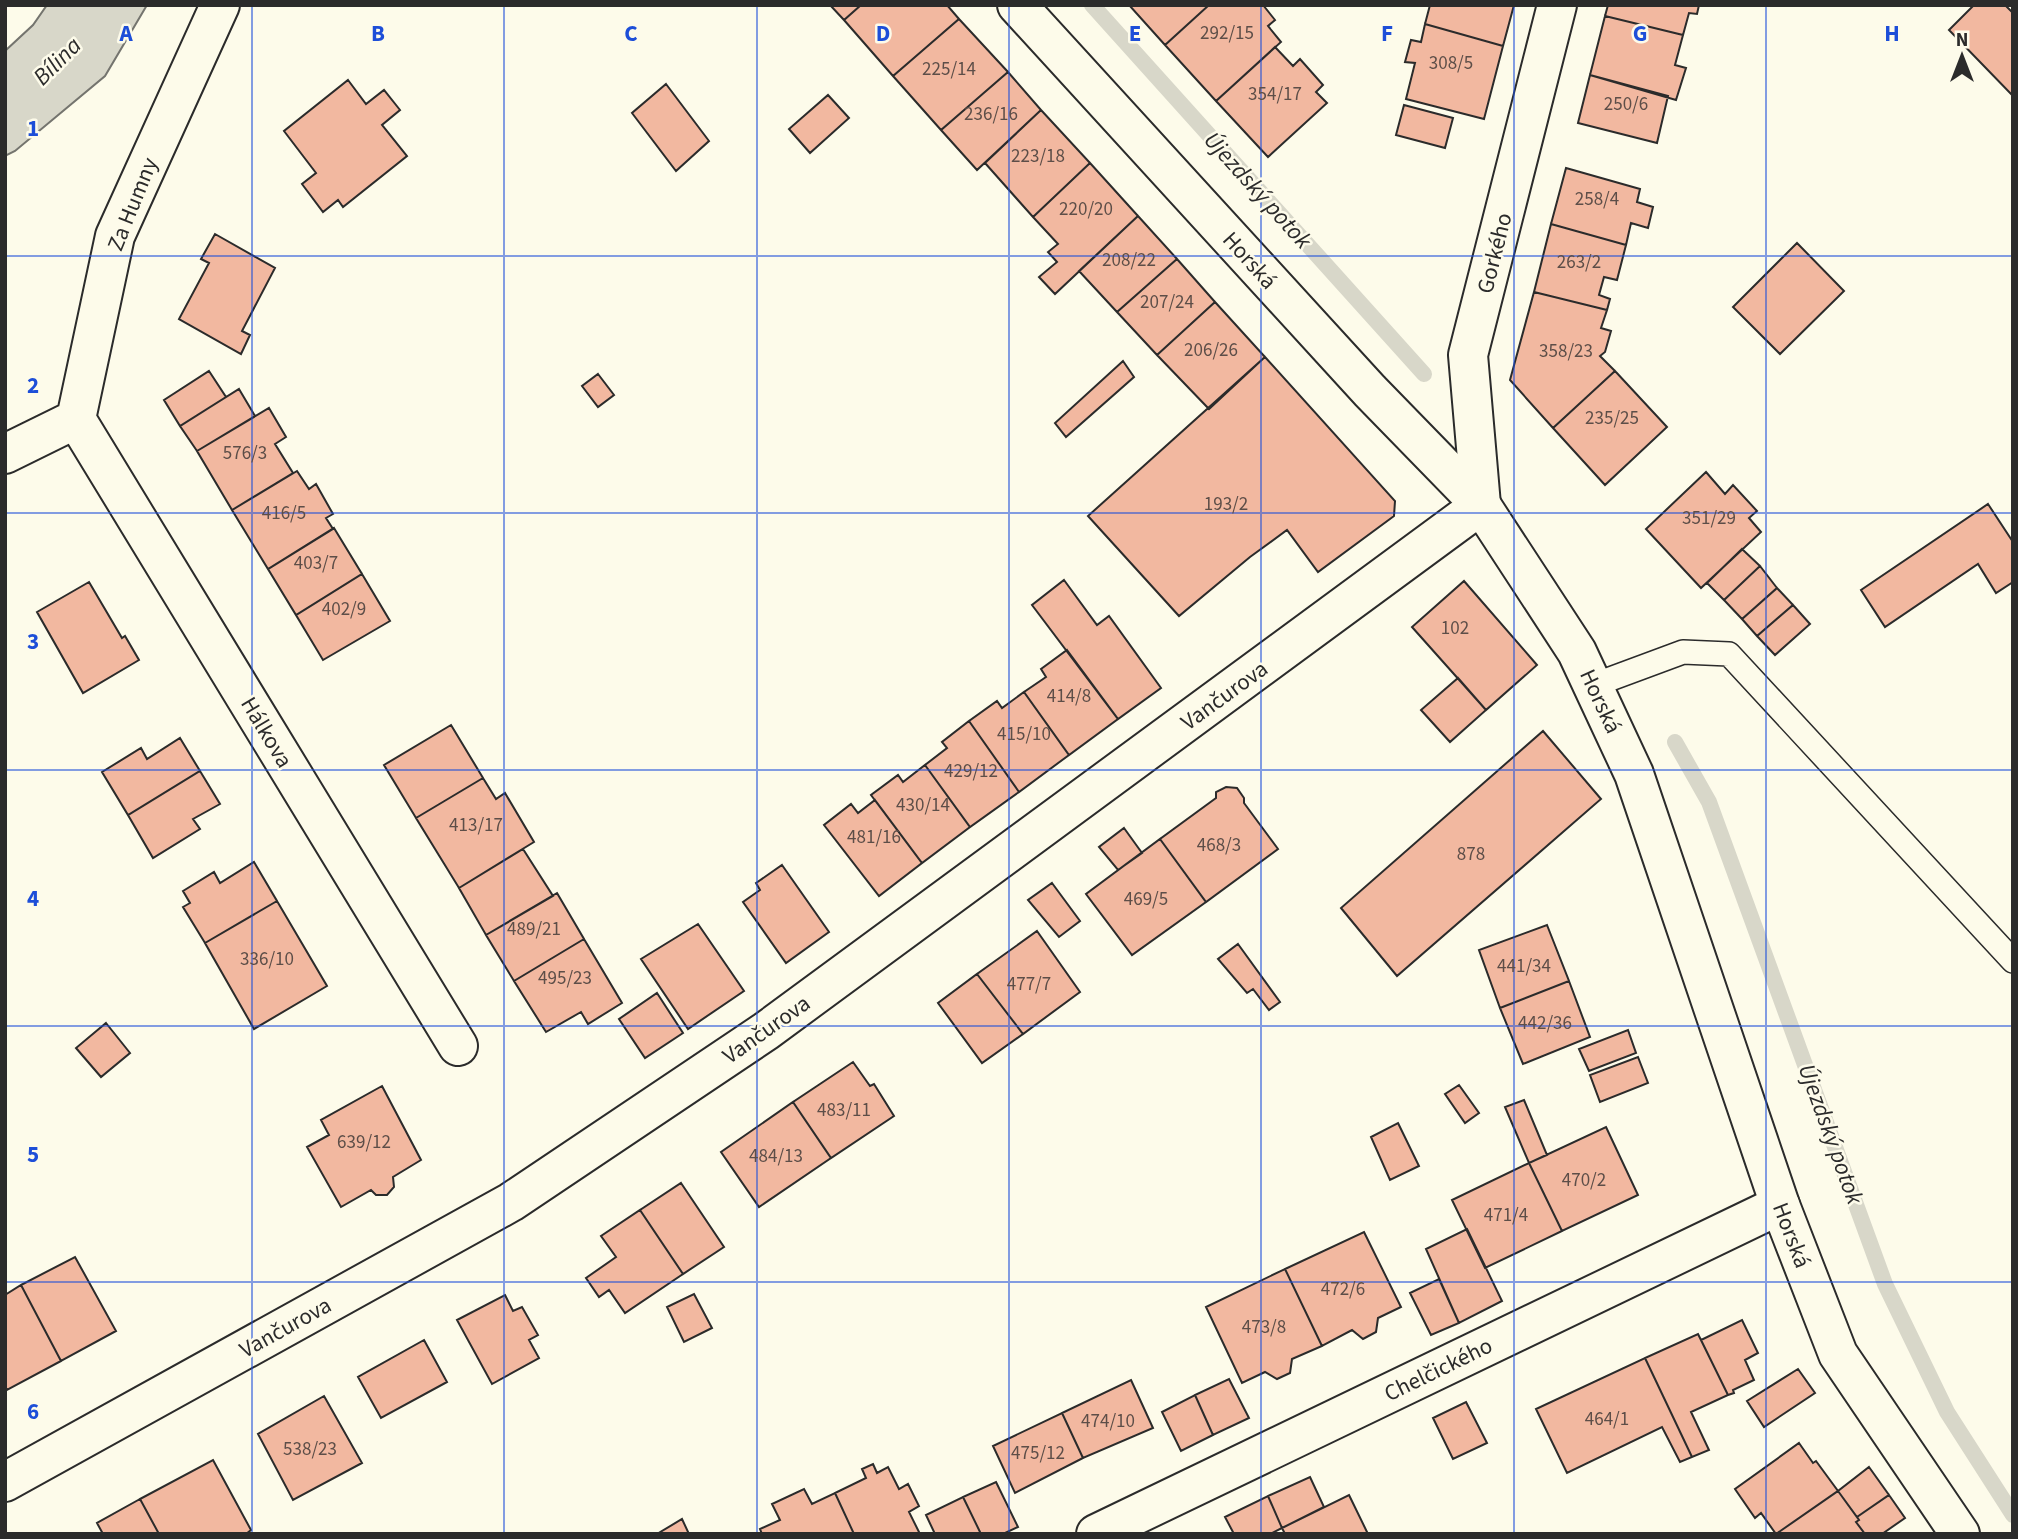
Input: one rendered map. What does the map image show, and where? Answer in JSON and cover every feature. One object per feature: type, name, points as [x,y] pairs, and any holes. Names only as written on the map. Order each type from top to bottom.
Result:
[{"type":"street","name":"Za Humny","points":[[76,419],[115,236],[220,5]]},
{"type":"street","name":"Horská","points":[[1017,5],[1370,391],[1481,505],[1577,652],[1634,774],[1780,1205],[1838,1354],[1960,1534]]},
{"type":"street","name":"Gorkého","points":[[1481,505],[1468,355],[1557,5]]},
{"type":"street","points":[[5,454],[76,419]]},
{"type":"street","name":"Hálkova","points":[[76,419],[458,1046]]},
{"type":"street","name":"Vančurova","points":[[5,1482],[511,1202],[766,1031],[1481,505]]},
{"type":"street","name":"Chelčického","points":[[1096,1534],[1780,1205]]},
{"type":"lane","points":[[1594,685],[1683,652],[1729,654],[2013,961]]},
{"type":"water","name":"Bílina","points":[[47,5],[147,5],[105,76],[15,151],[5,156],[5,51],[33,25]]},
{"type":"building","points":[[830,5],[861,5],[844,20]]},
{"type":"building","points":[[861,5],[947,5],[959,19],[893,76],[844,20]]},
{"type":"building","points":[[1129,5],[1209,5],[1165,45]]},
{"type":"building","points":[[1209,5],[1263,5],[1275,20],[1268,26],[1281,42],[1216,101],[1165,45]]},
{"type":"building","points":[[1430,5],[1514,5],[1503,46],[1425,24]]},
{"type":"building","points":[[1608,5],[1699,5],[1697,14],[1689,13],[1683,35],[1605,16]]},
{"type":"building","points":[[1974,5],[2005,5],[2013,13],[2013,96],[1949,30]]},
{"type":"building","points":[[1605,16],[1683,35],[1675,65],[1686,68],[1676,100],[1590,75]]},
{"type":"building","points":[[959,19],[1008,72],[941,130],[893,76]]},
{"type":"building","points":[[1425,24],[1503,46],[1484,119],[1406,99],[1415,63],[1405,62],[1411,40],[1421,42]]},
{"type":"building","points":[[1275,47],[1293,66],[1300,59],[1323,85],[1316,92],[1327,103],[1268,157],[1216,101]]},
{"type":"building","points":[[1008,72],[1041,110],[977,170],[941,130]]},
{"type":"building","points":[[1590,75],[1668,96],[1657,143],[1578,123]]},
{"type":"building","points":[[348,80],[366,104],[384,90],[400,110],[382,125],[407,156],[343,207],[338,200],[323,212],[302,184],[316,173],[284,131]]},
{"type":"building","points":[[666,84],[709,141],[676,171],[632,113]]},
{"type":"building","points":[[828,95],[849,118],[810,153],[789,129]]},
{"type":"building","points":[[1404,105],[1453,118],[1445,148],[1396,135]]},
{"type":"building","points":[[1041,110],[1090,163],[1033,217],[985,163]]},
{"type":"building","points":[[1090,163],[1138,216],[1055,294],[1039,277],[1057,262],[1048,252],[1058,244],[1033,217]]},
{"type":"building","points":[[1566,168],[1640,189],[1637,202],[1653,207],[1648,228],[1631,223],[1626,245],[1551,224]]},
{"type":"building","points":[[1138,216],[1177,259],[1117,312],[1079,271]]},
{"type":"building","points":[[1551,224],[1626,245],[1617,280],[1604,277],[1599,295],[1610,299],[1607,310],[1534,292]]},
{"type":"building","points":[[215,234],[275,268],[242,331],[250,335],[241,354],[179,319],[209,263],[201,259]]},
{"type":"building","points":[[1797,243],[1844,291],[1780,354],[1733,307]]},
{"type":"building","points":[[1177,259],[1215,302],[1157,355],[1117,312]]},
{"type":"building","points":[[1534,292],[1607,310],[1601,328],[1611,331],[1605,352],[1600,356],[1615,371],[1553,428],[1510,380]]},
{"type":"building","points":[[1215,302],[1265,357],[1209,409],[1157,355]]},
{"type":"building","points":[[1265,357],[1395,501],[1394,516],[1318,572],[1287,530],[1179,616],[1088,516]]},
{"type":"building","points":[[1123,361],[1134,377],[1066,437],[1055,423]]},
{"type":"building","points":[[209,371],[226,397],[180,426],[164,400]]},
{"type":"building","points":[[1615,371],[1667,427],[1605,485],[1553,428]]},
{"type":"building","points":[[598,374],[614,395],[598,407],[582,386]]},
{"type":"building","points":[[239,389],[255,416],[197,451],[180,426]]},
{"type":"building","points":[[269,408],[286,437],[275,444],[293,473],[232,510],[197,451]]},
{"type":"building","points":[[297,471],[309,489],[316,484],[333,514],[326,518],[333,529],[268,569],[232,510]]},
{"type":"building","points":[[1706,472],[1725,494],[1733,485],[1757,511],[1749,518],[1761,532],[1701,588],[1646,529]]},
{"type":"building","points":[[1988,504],[2013,542],[2013,582],[1996,593],[1978,564],[1885,627],[1861,590]]},
{"type":"building","points":[[334,528],[362,574],[296,615],[268,569]]},
{"type":"building","points":[[1742,549],[1760,566],[1724,600],[1707,583]]},
{"type":"building","points":[[1760,566],[1777,588],[1742,619],[1724,600]]},
{"type":"building","points":[[362,574],[390,621],[323,660],[296,615]]},
{"type":"building","points":[[1064,580],[1097,625],[1109,616],[1161,688],[1118,719],[1032,605]]},
{"type":"building","points":[[1464,581],[1537,665],[1486,710],[1412,627]]},
{"type":"building","points":[[89,582],[122,638],[125,636],[139,660],[83,693],[37,612]]},
{"type":"building","points":[[1777,588],[1793,605],[1757,636],[1742,619]]},
{"type":"building","points":[[1793,605],[1810,624],[1775,655],[1757,636]]},
{"type":"building","points":[[1067,650],[1118,719],[1069,755],[1024,692],[1046,677],[1041,669]]},
{"type":"building","points":[[1458,678],[1486,710],[1450,742],[1421,710]]},
{"type":"building","points":[[1024,692],[1069,755],[1019,792],[969,721],[997,701],[1002,708]]},
{"type":"building","points":[[969,721],[1019,792],[970,827],[925,765],[947,748],[942,742]]},
{"type":"building","points":[[451,725],[483,778],[416,818],[384,765]]},
{"type":"building","points":[[1543,731],[1601,799],[1397,976],[1341,908]]},
{"type":"building","points":[[180,738],[200,771],[128,815],[102,772],[141,748],[147,759]]},
{"type":"building","points":[[925,765],[970,827],[922,863],[871,795],[898,775],[903,782]]},
{"type":"building","points":[[200,771],[220,804],[193,819],[200,829],[153,858],[128,815]]},
{"type":"building","points":[[483,778],[496,799],[505,793],[534,842],[459,888],[416,818]]},
{"type":"building","points":[[1226,787],[1237,788],[1244,798],[1244,803],[1278,849],[1206,902],[1160,839],[1216,798],[1216,792]]},
{"type":"building","points":[[875,800],[922,863],[879,896],[824,825],[851,804],[858,813]]},
{"type":"building","points":[[1124,828],[1142,853],[1118,870],[1099,847]]},
{"type":"building","points":[[1160,839],[1206,902],[1132,955],[1086,894]]},
{"type":"building","points":[[523,849],[553,896],[486,935],[459,888]]},
{"type":"building","points":[[254,862],[277,901],[205,943],[183,907],[190,903],[183,891],[214,872],[220,883]]},
{"type":"building","points":[[782,865],[829,932],[786,963],[743,902],[760,890],[756,883]]},
{"type":"building","points":[[1052,883],[1080,921],[1059,937],[1028,900]]},
{"type":"building","points":[[557,893],[584,939],[514,981],[486,935]]},
{"type":"building","points":[[277,901],[327,986],[254,1029],[205,943]]},
{"type":"building","points":[[698,924],[744,991],[688,1029],[641,959]]},
{"type":"building","points":[[1547,925],[1569,981],[1500,1008],[1479,950]]},
{"type":"building","points":[[1037,931],[1080,992],[1023,1034],[977,974]]},
{"type":"building","points":[[584,939],[622,1003],[588,1024],[581,1012],[546,1032],[514,981]]},
{"type":"building","points":[[1238,944],[1280,1002],[1269,1010],[1253,989],[1247,993],[1218,959]]},
{"type":"building","points":[[977,974],[1023,1034],[982,1063],[938,1003]]},
{"type":"building","points":[[1569,981],[1590,1037],[1523,1064],[1500,1008]]},
{"type":"building","points":[[657,993],[683,1033],[645,1058],[619,1019]]},
{"type":"building","points":[[106,1023],[130,1053],[101,1077],[76,1048]]},
{"type":"building","points":[[1628,1030],[1636,1053],[1589,1071],[1579,1049]]},
{"type":"building","points":[[1638,1057],[1648,1083],[1600,1102],[1590,1075]]},
{"type":"building","points":[[853,1062],[870,1086],[874,1084],[894,1116],[831,1158],[793,1102]]},
{"type":"building","points":[[1459,1085],[1479,1113],[1465,1123],[1445,1094]]},
{"type":"building","points":[[382,1086],[421,1160],[393,1177],[394,1187],[387,1195],[376,1195],[371,1190],[341,1207],[307,1147],[329,1135],[321,1120]]},
{"type":"building","points":[[1524,1100],[1547,1155],[1529,1163],[1505,1107]]},
{"type":"building","points":[[793,1102],[831,1158],[759,1207],[721,1152]]},
{"type":"building","points":[[1398,1123],[1419,1166],[1390,1180],[1371,1137]]},
{"type":"building","points":[[1606,1127],[1638,1195],[1562,1231],[1529,1163]]},
{"type":"building","points":[[1529,1163],[1562,1231],[1485,1268],[1452,1200]]},
{"type":"building","points":[[681,1183],[724,1247],[683,1274],[640,1210]]},
{"type":"building","points":[[640,1210],[683,1274],[625,1313],[609,1290],[599,1297],[586,1278],[616,1257],[601,1236]]},
{"type":"building","points":[[1467,1229],[1502,1301],[1459,1323],[1426,1249]]},
{"type":"building","points":[[1364,1232],[1401,1307],[1378,1318],[1376,1332],[1363,1339],[1352,1330],[1322,1346],[1285,1269]]},
{"type":"building","points":[[75,1257],[116,1331],[61,1361],[21,1285]]},
{"type":"building","points":[[1285,1269],[1322,1346],[1292,1359],[1290,1373],[1277,1379],[1265,1372],[1242,1383],[1206,1307]]},
{"type":"building","points":[[1439,1279],[1459,1323],[1431,1335],[1410,1293]]},
{"type":"building","points":[[21,1285],[61,1361],[7,1390],[5,1295]]},
{"type":"building","points":[[694,1294],[712,1328],[684,1342],[667,1307]]},
{"type":"building","points":[[505,1295],[513,1311],[522,1307],[538,1335],[529,1340],[539,1358],[492,1384],[457,1320]]},
{"type":"building","points":[[1742,1320],[1758,1353],[1745,1360],[1754,1380],[1728,1395],[1701,1340]]},
{"type":"building","points":[[1698,1334],[1728,1395],[1691,1412],[1709,1450],[1692,1457],[1645,1358]]},
{"type":"building","points":[[424,1340],[447,1382],[381,1418],[358,1377]]},
{"type":"building","points":[[1645,1358],[1692,1457],[1680,1462],[1662,1427],[1567,1473],[1536,1409]]},
{"type":"building","points":[[1798,1369],[1815,1393],[1764,1427],[1747,1401]]},
{"type":"building","points":[[1229,1379],[1249,1418],[1213,1435],[1195,1395]]},
{"type":"building","points":[[1131,1380],[1153,1428],[1083,1458],[1062,1413]]},
{"type":"building","points":[[1195,1395],[1213,1435],[1181,1451],[1162,1412]]},
{"type":"building","points":[[324,1396],[362,1463],[293,1500],[258,1434]]},
{"type":"building","points":[[1466,1402],[1487,1443],[1453,1459],[1433,1418]]},
{"type":"building","points":[[1062,1413],[1083,1458],[1015,1493],[993,1446]]},
{"type":"building","points":[[1799,1443],[1838,1491],[1776,1534],[1761,1513],[1755,1518],[1735,1489]]},
{"type":"building","points":[[213,1460],[251,1530],[246,1534],[159,1534],[140,1499]]},
{"type":"building","points":[[873,1464],[877,1473],[888,1467],[899,1489],[908,1484],[919,1506],[909,1512],[920,1534],[854,1534],[835,1493],[866,1478],[862,1469]]},
{"type":"building","points":[[1869,1467],[1889,1495],[1857,1517],[1838,1491]]},
{"type":"building","points":[[1310,1477],[1324,1507],[1282,1528],[1268,1496]]},
{"type":"building","points":[[996,1482],[1018,1527],[1003,1534],[981,1534],[963,1497]]},
{"type":"building","points":[[804,1489],[812,1504],[835,1493],[854,1534],[762,1534],[760,1529],[780,1520],[772,1504]]},
{"type":"building","points":[[1838,1491],[1859,1520],[1856,1522],[1865,1534],[1776,1534]]},
{"type":"building","points":[[1349,1495],[1368,1534],[1285,1534],[1282,1528]]},
{"type":"building","points":[[1889,1495],[1905,1518],[1882,1534],[1865,1534],[1856,1522],[1859,1520],[1857,1517]]},
{"type":"building","points":[[1268,1496],[1282,1528],[1270,1534],[1234,1534],[1225,1517]]},
{"type":"building","points":[[963,1497],[981,1534],[935,1534],[926,1515]]},
{"type":"building","points":[[140,1499],[159,1534],[103,1534],[97,1523]]},
{"type":"building","points":[[682,1519],[689,1534],[657,1534]]},
{"type":"waterway","name":"Újezdský potok","points":[[1092,5],[1424,374]]},
{"type":"waterway","name":"Újezdský potok","points":[[1675,742],[1709,802],[1885,1284],[1947,1412],[2013,1515]]}]
